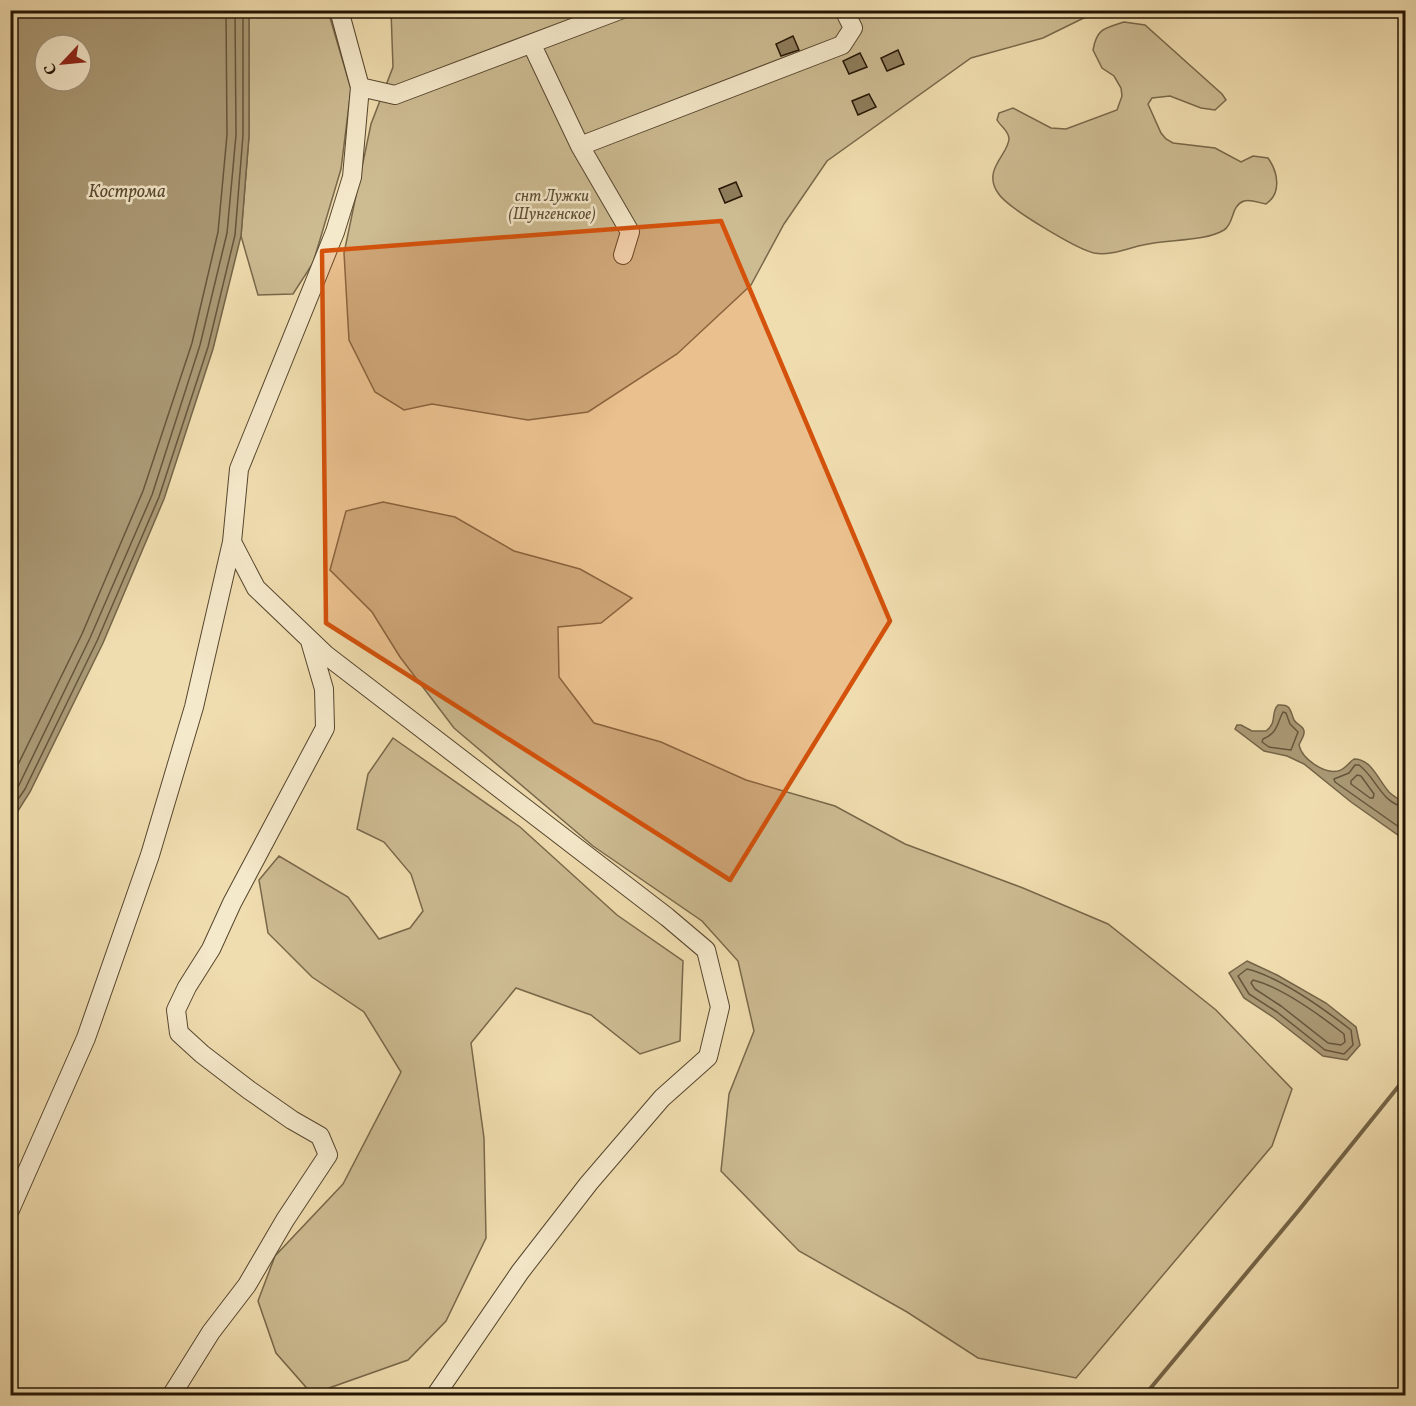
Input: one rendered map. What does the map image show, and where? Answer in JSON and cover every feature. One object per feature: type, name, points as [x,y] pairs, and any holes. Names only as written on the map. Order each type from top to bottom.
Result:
[{"type":"street","points":[[10,1210],[86,1038],[150,855],[194,707],[232,542],[240,469],[335,232],[352,177],[360,87],[339,10]]},
{"type":"street","points":[[360,87],[395,95],[620,10]]},
{"type":"street","points":[[580,146],[842,45],[853,28],[844,10]]},
{"type":"street","points":[[532,45],[580,146],[630,232],[623,255]]},
{"type":"street","points":[[232,542],[256,588],[326,655],[667,917],[706,950],[720,1007],[708,1057],[662,1098],[589,1183],[520,1272],[435,1395]]},
{"type":"street","points":[[171,1395],[211,1332],[247,1285],[285,1220],[328,1155],[320,1136],[249,1090],[179,1033],[176,1010],[187,987],[211,949],[232,903],[325,728],[324,689],[309,639]]},
{"type":"highlighted area","points":[[721,221],[890,621],[730,880],[326,623],[322,251]]},
{"type":"green space","points":[[249,11],[328,11],[351,89],[341,169],[313,263],[293,294],[258,295],[241,236],[249,136]]},
{"type":"green space","name":"снт Лужки (Шунгенское)","points":[[391,11],[1098,11],[1043,38],[971,58],[827,161],[784,224],[751,285],[677,354],[588,412],[528,420],[432,404],[404,410],[375,392],[349,340],[344,253],[371,124],[393,67]]},
{"type":"green space","points":[[1124,22],[1145,25],[1226,100],[1215,110],[1201,108],[1170,96],[1152,98],[1148,104],[1166,139],[1173,143],[1215,148],[1241,162],[1253,156],[1268,158],[1277,182],[1274,194],[1266,204],[1249,200],[1240,203],[1227,227],[1216,234],[1153,243],[1100,254],[1085,250],[1043,227],[1014,208],[998,193],[994,185],[994,170],[1008,145],[1009,136],[997,120],[999,113],[1013,108],[1051,128],[1066,129],[1117,110],[1122,96],[1121,88],[1114,76],[1102,68],[1093,50],[1097,37],[1103,30]]},
{"type":"green space","points":[[383,502],[455,517],[514,551],[580,569],[632,598],[601,623],[558,627],[559,677],[594,723],[661,742],[746,780],[835,806],[905,844],[1023,888],[1108,924],[1216,1010],[1292,1089],[1272,1146],[1076,1378],[978,1358],[907,1312],[799,1251],[721,1171],[729,1094],[754,1031],[738,961],[702,921],[593,846],[454,728],[400,657],[372,612],[330,570],[346,511]]},
{"type":"green space","points":[[393,738],[520,827],[617,915],[683,961],[680,1041],[640,1054],[591,1015],[516,988],[471,1043],[484,1138],[486,1238],[446,1321],[408,1360],[312,1394],[276,1353],[258,1301],[275,1256],[343,1184],[401,1072],[364,1012],[312,977],[268,933],[259,880],[279,856],[348,897],[379,939],[410,928],[423,911],[411,874],[384,842],[357,829],[368,774]]},
{"type":"water","name":"Кострома","points":[[11,10],[249,11],[249,136],[241,236],[213,349],[164,499],[103,643],[30,792],[11,822]]},
{"type":"water","points":[[1278,705],[1288,707],[1294,720],[1303,729],[1304,735],[1299,745],[1304,755],[1314,764],[1326,770],[1338,771],[1354,759],[1366,762],[1389,792],[1405,802],[1405,840],[1351,802],[1304,764],[1287,756],[1264,751],[1235,729],[1237,725],[1241,725],[1252,731],[1266,731],[1272,724],[1274,711]]},
{"type":"water","points":[[1247,961],[1326,1003],[1356,1027],[1360,1045],[1347,1060],[1323,1056],[1273,1017],[1244,998],[1229,973]]},
{"type":"building","points":[[793,36],[799,50],[781,56],[776,44]]},
{"type":"building","points":[[898,50],[904,64],[887,71],[881,58]]},
{"type":"building","points":[[860,53],[867,67],[849,74],[843,61]]},
{"type":"building","points":[[869,94],[876,107],[858,115],[852,101]]},
{"type":"building","points":[[736,182],[742,196],[725,203],[719,189]]},
{"type":"waterway","points":[[1144,1396],[1406,1077]]}]
